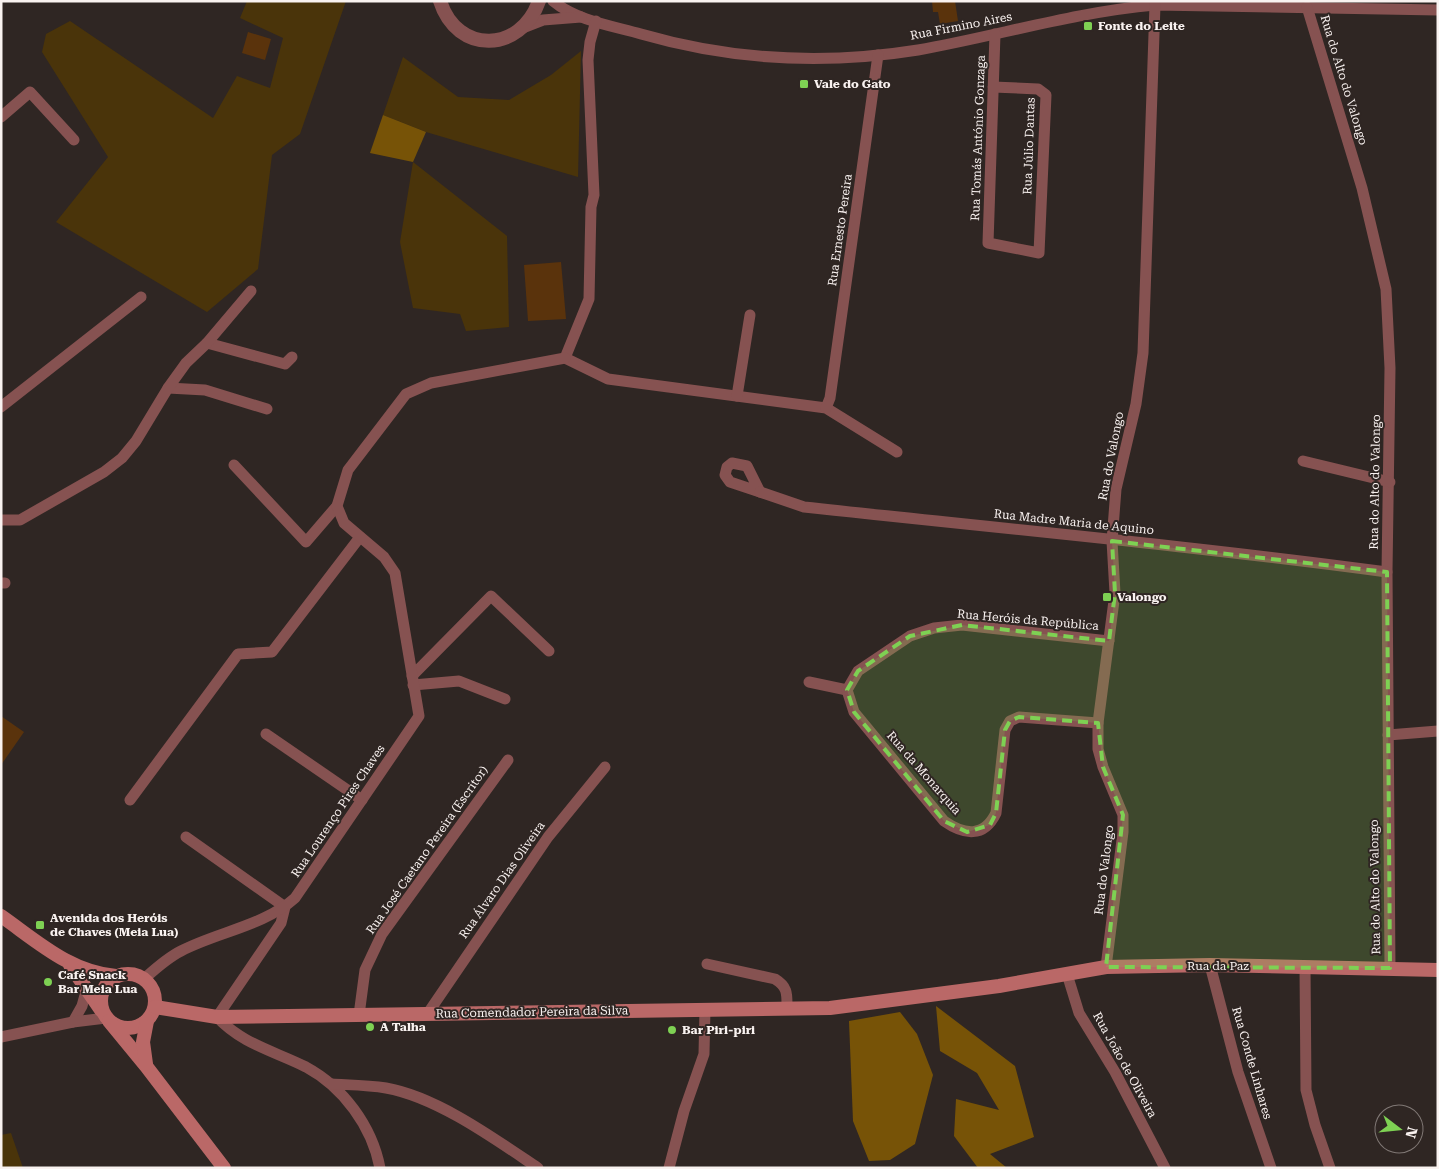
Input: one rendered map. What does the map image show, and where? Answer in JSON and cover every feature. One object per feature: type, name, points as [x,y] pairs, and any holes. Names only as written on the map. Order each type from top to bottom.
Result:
[{"type":"main road","points":[[1,916],[70,965],[93,973],[116,976],[130,974],[144,979],[153,992],[154,1007],[147,1021],[143,1042],[146,1066]]},
{"type":"main road","points":[[70,965],[106,1017],[224,1168]]},
{"type":"main road","name":"Rua da Paz","points":[[880,1003],[999,986],[1106,967],[1210,965],[1438,970]]},
{"type":"main road","points":[[116,976],[104,988],[100,1005],[106,1017],[124,1028],[132,1028],[147,1021]]},
{"type":"main road","name":"Rua Comendador Pereira da Silva","points":[[154,1007],[217,1017],[830,1008],[880,1003]]},
{"type":"street","points":[[440,1],[443,13],[453,26],[465,35],[480,40],[496,40],[512,36],[525,27],[543,20],[583,17]]},
{"type":"street","points":[[525,27],[534,14],[539,1]]},
{"type":"street","points":[[553,1],[583,17]]},
{"type":"street","name":"Rua Firmino Aires","points":[[583,17],[674,43],[755,56],[823,58],[878,55],[918,50],[1119,8],[1155,5],[1438,10]]},
{"type":"street","name":"Rua do Valongo","points":[[1106,967],[1123,832],[1123,815],[1103,767],[1098,749],[1098,723],[1115,593],[1112,541],[1116,489],[1136,404],[1143,353],[1155,5]]},
{"type":"street","name":"Rua do Alto do Valongo","points":[[1308,7],[1362,188],[1386,289],[1390,368],[1390,482],[1386,572],[1390,968]]},
{"type":"street","points":[[565,358],[584,316],[591,282],[592,207],[594,195],[588,60],[590,42],[596,21]]},
{"type":"street","name":"Rua Tomás António Gonzaga","points":[[994,34],[988,243],[1039,253]]},
{"type":"street","name":"Rua Ernesto Pereira","points":[[826,408],[830,398],[878,55]]},
{"type":"street","name":"Rua Júlio Dantas","points":[[993,87],[1038,88],[1046,95],[1039,253]]},
{"type":"street","points":[[1,117],[30,92],[74,140]]},
{"type":"street","points":[[1,520],[20,520],[104,472],[122,458],[136,441],[168,388],[186,363],[207,343],[251,290]]},
{"type":"street","points":[[1,407],[141,296]]},
{"type":"street","points":[[737,396],[750,315]]},
{"type":"street","points":[[207,343],[286,364],[292,357]]},
{"type":"street","points":[[234,465],[306,542],[337,506],[348,470],[406,394],[432,383],[565,358],[608,379],[826,408],[897,452]]},
{"type":"street","points":[[168,388],[205,390],[267,409]]},
{"type":"street","points":[[1304,461],[1390,482]]},
{"type":"street","name":"Rua Madre Maria de Aquino","points":[[760,492],[804,507],[1112,541],[1246,553],[1386,572]]},
{"type":"street","points":[[130,800],[238,654],[272,652],[360,537],[344,523],[337,506]]},
{"type":"street","name":"Rua Lourenço Pires Chaves","points":[[144,979],[180,951],[285,907],[295,898],[418,716],[395,573],[384,557],[360,537]]},
{"type":"street","points":[[412,680],[491,596],[549,652]]},
{"type":"street","name":"Rua Heróis da República","points":[[847,690],[858,672],[910,636],[934,628],[962,625],[1109,641]]},
{"type":"street","points":[[412,680],[459,682],[505,699]]},
{"type":"street","points":[[809,682],[847,690]]},
{"type":"street","name":"Rua da Monarquia","points":[[847,690],[854,712],[944,821],[956,829],[967,832],[980,831],[990,825],[996,813],[1005,730],[1010,721],[1018,717],[1098,723]]},
{"type":"street","points":[[1388,736],[1438,731]]},
{"type":"street","points":[[266,734],[362,800]]},
{"type":"street","name":"Rua José Caetano Pereira (Escritor)","points":[[359,1015],[365,970],[382,934],[508,760]]},
{"type":"street","name":"Rua Álvaro Dias Oliveira","points":[[428,1014],[548,837],[605,767]]},
{"type":"street","points":[[186,837],[285,907],[280,923],[217,1017],[231,1032],[306,1067],[332,1084],[348,1101],[366,1128],[380,1168]]},
{"type":"street","points":[[707,964],[775,979],[782,983],[787,990],[787,1008]]},
{"type":"street","name":"Rua Conde Linhares","points":[[1210,965],[1238,1072],[1271,1168]]},
{"type":"street","points":[[1305,966],[1306,1090],[1314,1125],[1330,1168]]},
{"type":"street","name":"Rua João de Oliveira","points":[[1067,974],[1080,1013],[1165,1168]]},
{"type":"street","points":[[73,1022],[82,1006],[87,988]]},
{"type":"street","points":[[669,1168],[684,1111],[704,1054],[705,1009]]},
{"type":"street","points":[[1,1037],[106,1017]]},
{"type":"street","points":[[332,1084],[386,1088],[430,1103],[487,1134],[538,1168]]},
{"type":"highlighted area","points":[[1112,541],[1387,572],[1390,968],[1106,967],[1123,815],[1103,767],[1098,723],[1019,717],[1010,721],[1005,730],[996,813],[990,825],[967,832],[944,821],[854,712],[847,690],[858,671],[910,636],[962,625],[1109,641],[1115,593]]},
{"type":"shaded area","points":[[247,1],[346,1],[300,134],[272,155],[258,269],[207,312],[56,222],[108,157],[42,52],[46,34],[70,21],[213,118],[237,76],[270,88],[283,38],[240,18]]},
{"type":"shaded area","points":[[581,51],[578,177],[426,132],[383,115],[403,57],[458,97],[509,100],[551,75]]},
{"type":"shaded area","points":[[383,115],[426,132],[413,162],[370,153]]},
{"type":"shaded area","points":[[413,162],[507,236],[509,327],[466,331],[460,314],[413,308],[400,242]]},
{"type":"shaded area","points":[[936,1006],[1015,1066],[1034,1137],[990,1154],[1007,1168],[978,1168],[954,1136],[956,1099],[999,1110],[977,1073],[940,1051]]},
{"type":"shaded area","points":[[900,1012],[917,1034],[933,1075],[915,1144],[890,1160],[869,1161],[853,1121],[849,1021]]},
{"type":"shaded area","points":[[11,1133],[23,1168],[1,1168],[1,1135]]},
{"type":"building","points":[[932,1],[955,1],[958,21],[940,24],[938,12],[933,12]]},
{"type":"building","points":[[248,32],[271,39],[265,60],[242,53]]},
{"type":"building","points":[[561,262],[566,319],[528,321],[524,265]]},
{"type":"building","points":[[1,716],[24,732],[1,765]]},
{"type":"place","name":"Fonte do Leite","points":[[1088,26]]},
{"type":"place","name":"Vale do Gato","points":[[804,84]]},
{"type":"place","name":"Valongo","points":[[1107,597]]},
{"type":"place","name":"Avenida dos Heróis de Chaves (Meia Lua)","points":[[40,925]]},
{"type":"place","name":"Café Snack Bar Meia Lua","points":[[48,982]]},
{"type":"place","name":"A Talha","points":[[370,1027]]},
{"type":"place","name":"Bar Piri-piri","points":[[672,1030]]}]
